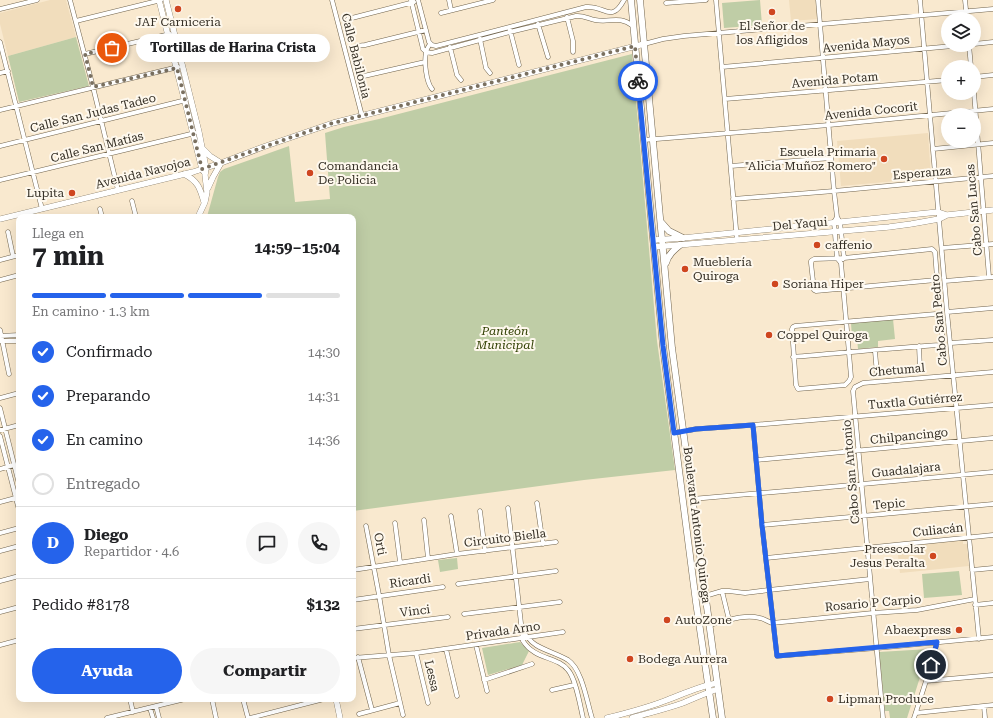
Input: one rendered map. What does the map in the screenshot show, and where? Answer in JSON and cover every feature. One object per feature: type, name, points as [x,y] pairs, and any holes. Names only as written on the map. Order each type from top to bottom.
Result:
[{"type":"main road","name":"Boulevard Antonio Quiroga","points":[[631,0],[663,346],[713,718]]},
{"type":"main road","name":"Boulevard Antonio Quiroga","points":[[640,0],[672,348],[722,718]]},
{"type":"main road","points":[[660,222],[669,231],[683,238]]},
{"type":"main road","points":[[664,266],[667,258],[680,245]]},
{"type":"street","points":[[0,9],[37,0]]},
{"type":"street","points":[[70,0],[85,54],[118,190]]},
{"type":"street","points":[[76,21],[160,0],[171,34],[188,100],[204,171],[207,192]]},
{"type":"street","points":[[166,0],[171,34]]},
{"type":"street","name":"Calle Babilonia","points":[[332,0],[362,116]]},
{"type":"street","points":[[449,0],[451,10]]},
{"type":"street","points":[[442,13],[479,2],[493,0]]},
{"type":"street","points":[[411,1],[423,49],[426,52],[432,53],[481,40],[537,20],[590,6],[609,12],[616,11],[620,8],[624,0]]},
{"type":"street","points":[[666,3],[706,0]]},
{"type":"street","points":[[716,0],[737,240]]},
{"type":"street","points":[[818,0],[838,231],[844,258],[841,263]]},
{"type":"street","name":"Cabo San Pedro","points":[[920,0],[947,312],[979,639]]},
{"type":"street","points":[[965,0],[966,11]]},
{"type":"street","points":[[348,18],[411,1],[418,1],[430,44],[426,52],[425,62],[428,83],[432,88]]},
{"type":"street","name":"Avenida Navojoa","points":[[21,214],[184,174],[204,171],[263,147],[320,127],[663,39],[993,9]]},
{"type":"street","points":[[616,11],[616,19]]},
{"type":"street","points":[[566,12],[573,52]]},
{"type":"street","points":[[430,44],[436,46],[479,35],[538,25],[579,15],[599,21],[616,19],[626,21],[634,26]]},
{"type":"street","points":[[537,20],[548,57]]},
{"type":"street","points":[[356,46],[426,30]]},
{"type":"street","points":[[510,30],[519,65]]},
{"type":"street","points":[[85,54],[171,34]]},
{"type":"street","points":[[479,35],[486,68],[490,73]]},
{"type":"street","points":[[0,42],[42,209]]},
{"type":"street","points":[[449,42],[457,75],[461,80]]},
{"type":"street","points":[[981,43],[993,42]]},
{"type":"street","name":"Avenida Mayos","points":[[722,67],[941,47]]},
{"type":"street","points":[[364,76],[425,62]]},
{"type":"street","points":[[0,110],[179,67]]},
{"type":"street","points":[[0,73],[8,71]]},
{"type":"street","points":[[981,76],[993,75]]},
{"type":"street","name":"Avenida Potam","points":[[725,99],[941,81]]},
{"type":"street","name":"Calle San Judas Tadeo","points":[[0,146],[188,100]]},
{"type":"street","name":"Avenida Cocorit","points":[[981,110],[993,109]]},
{"type":"street","name":"Avenida Cocorit","points":[[644,140],[752,132],[941,114]]},
{"type":"street","points":[[196,133],[203,149],[204,171]]},
{"type":"street","name":"Calle San Matías","points":[[0,180],[196,133]]},
{"type":"street","points":[[981,144],[993,143]]},
{"type":"street","points":[[933,149],[942,148]]},
{"type":"street","name":"Cabo San Lucas","points":[[978,148],[986,244],[991,277]]},
{"type":"street","points":[[199,214],[212,177],[221,163],[210,156],[203,149]]},
{"type":"street","points":[[731,166],[832,158]]},
{"type":"street","points":[[184,174],[197,184],[201,190],[204,202]]},
{"type":"street","name":"Esperanza","points":[[733,199],[993,176]]},
{"type":"street","points":[[132,201],[135,214]]},
{"type":"street","points":[[100,209],[101,214]]},
{"type":"street","name":"Del Yaqui","points":[[654,247],[683,238],[736,232],[938,212],[947,214],[993,210]]},
{"type":"street","name":"Del Yaqui","points":[[654,240],[663,243],[680,245],[900,226],[939,219],[947,214]]},
{"type":"street","name":"Avenida Navojoa","points":[[0,219],[16,215]]},
{"type":"street","points":[[793,357],[849,353],[874,351],[942,344],[943,341],[939,314],[846,322],[795,326],[792,329],[793,357],[796,385],[798,389],[845,385],[851,377],[849,353],[846,322],[843,289],[841,263],[837,258],[836,251],[838,231]]},
{"type":"street","points":[[8,232],[13,256]]},
{"type":"street","points":[[942,248],[993,244]]},
{"type":"street","points":[[932,249],[935,252],[937,278],[936,280],[843,289],[814,290],[811,261],[814,259],[837,258],[932,249]]},
{"type":"street","points":[[836,251],[843,251]]},
{"type":"street","points":[[0,260],[16,256]]},
{"type":"street","points":[[0,280],[16,276]]},
{"type":"street","points":[[945,281],[991,277]]},
{"type":"street","points":[[947,312],[993,308]]},
{"type":"street","points":[[0,330],[1,341],[9,374]]},
{"type":"street","points":[[1,336],[16,335]]},
{"type":"street","points":[[950,343],[993,340]]},
{"type":"street","points":[[1,341],[16,341]]},
{"type":"street","points":[[919,346],[920,369]]},
{"type":"street","points":[[874,351],[877,374]]},
{"type":"street","name":"Chetumal","points":[[853,391],[855,387],[863,383],[993,372]]},
{"type":"street","name":"Cabo San Antonio","points":[[853,391],[883,718]]},
{"type":"street","points":[[0,398],[16,394]]},
{"type":"street","name":"Tuxtla Gutiérrez","points":[[674,433],[696,429],[993,405]]},
{"type":"street","points":[[0,408],[16,471]]},
{"type":"street","points":[[753,425],[776,656],[993,637]]},
{"type":"street","points":[[0,430],[16,426]]},
{"type":"street","points":[[7,434],[0,436],[7,465],[16,488]]},
{"type":"street","name":"Chilpancingo","points":[[756,460],[993,438]]},
{"type":"street","points":[[0,469],[14,463]]},
{"type":"street","name":"Guadalajara","points":[[692,499],[993,472]]},
{"type":"street","points":[[0,502],[16,498]]},
{"type":"street","points":[[537,503],[543,544]]},
{"type":"street","name":"Tepic","points":[[762,525],[993,504]]},
{"type":"street","points":[[508,508],[522,638],[529,649],[563,665],[570,673],[572,685],[578,697],[583,718]]},
{"type":"street","points":[[480,511],[485,551]]},
{"type":"street","points":[[451,516],[457,554]]},
{"type":"street","points":[[424,520],[428,558]]},
{"type":"street","points":[[395,523],[400,562]]},
{"type":"street","name":"Orti","points":[[366,526],[388,655],[403,715]]},
{"type":"street","points":[[0,533],[16,529]]},
{"type":"street","name":"Culiacán","points":[[766,558],[993,535]]},
{"type":"street","name":"Circuito Biella","points":[[356,569],[457,554],[556,542]]},
{"type":"street","points":[[0,551],[16,547]]},
{"type":"street","points":[[972,570],[993,568]]},
{"type":"street","points":[[458,584],[556,571]]},
{"type":"street","points":[[0,581],[16,577]]},
{"type":"street","points":[[706,596],[722,591],[745,593],[870,579]]},
{"type":"street","name":"Ricardi","points":[[356,600],[443,587]]},
{"type":"street","points":[[722,591],[729,620]]},
{"type":"street","name":"Rosario P Carpio","points":[[772,623],[924,609],[975,599]]},
{"type":"street","points":[[464,614],[560,602]]},
{"type":"street","points":[[976,605],[993,603]]},
{"type":"street","points":[[0,612],[16,608]]},
{"type":"street","name":"Vinci","points":[[356,629],[448,617]]},
{"type":"street","points":[[710,625],[750,617],[762,618],[772,623]]},
{"type":"street","points":[[522,632],[536,645],[567,659],[573,665],[579,674],[592,718]]},
{"type":"street","name":"Privada Arno","points":[[358,657],[416,653],[564,632]]},
{"type":"street","points":[[0,645],[16,641]]},
{"type":"street","points":[[914,718],[937,642]]},
{"type":"street","points":[[476,645],[486,691]]},
{"type":"street","points":[[446,649],[457,696]]},
{"type":"street","points":[[546,658],[548,651]]},
{"type":"street","name":"Lessa","points":[[416,653],[428,703]]},
{"type":"street","points":[[358,657],[372,710]]},
{"type":"street","points":[[484,680],[532,664]]},
{"type":"street","points":[[570,673],[577,670]]},
{"type":"street","points":[[926,681],[993,675]]},
{"type":"street","points":[[552,690],[572,685]]},
{"type":"street","points":[[607,718],[646,708],[708,685],[717,686]]},
{"type":"street","points":[[632,718],[683,703],[709,692],[717,686]]},
{"type":"street","points":[[578,697],[585,695]]},
{"type":"street","points":[[131,702],[133,712]]},
{"type":"street","points":[[107,718],[173,702]]},
{"type":"street","points":[[213,702],[216,718]]},
{"type":"street","points":[[244,702],[249,718],[312,702]]},
{"type":"street","points":[[337,702],[340,718]]},
{"type":"street","points":[[359,714],[400,703]]},
{"type":"street","points":[[916,713],[993,705]]},
{"type":"street","points":[[156,706],[159,718]]},
{"type":"street","points":[[984,706],[985,718]]},
{"type":"street","points":[[150,708],[153,718]]},
{"type":"shaded area","points":[[50,0],[66,0],[76,37],[8,56],[0,24],[0,13]]},
{"type":"shaded area","points":[[789,0],[815,0],[818,19],[791,21]]},
{"type":"shaded area","name":"Escuela Primaria \"Alicia Muñoz Romero\"","points":[[928,133],[931,178],[841,186],[837,141]]},
{"type":"shaded area","name":"Preescolar Jesus Peralta","points":[[963,540],[963,544],[967,544],[969,566],[900,573],[897,547]]},
{"type":"green space","points":[[760,0],[762,25],[724,28],[722,3]]},
{"type":"green space","points":[[76,37],[89,86],[19,102],[8,56]]},
{"type":"green space","name":"Panteón Municipal","points":[[632,54],[657,341],[675,470],[584,480],[356,511],[356,214],[208,214],[220,172],[224,169],[289,146],[295,202],[330,199],[325,133]]},
{"type":"green space","points":[[893,319],[895,339],[878,341],[878,347],[858,349],[857,338],[852,338],[851,323]]},
{"type":"green space","points":[[457,558],[458,569],[440,572],[438,560]]},
{"type":"green space","points":[[959,571],[962,595],[924,598],[922,574]]},
{"type":"green space","points":[[520,642],[529,651],[522,665],[488,675],[482,648]]},
{"type":"green space","points":[[929,649],[907,718],[890,718],[889,711],[885,711],[879,652]]},
{"type":"way so far","points":[[112,48],[85,54],[93,87],[177,68],[202,169],[333,123],[635,46],[638,81]]},
{"type":"place","name":"JAF Carniceria","points":[[178,9]]},
{"type":"place","name":"El Señor de los Afligidos","points":[[772,12]]},
{"type":"place","name":"Tortillas de Harina Crista","points":[[112,48]]},
{"type":"place","name":"Escuela Primaria \"Alicia Muñoz Romero\"","points":[[884,159]]},
{"type":"place","name":"Comandancia De Policia","points":[[310,173]]},
{"type":"place","name":"Lupita","points":[[72,193]]},
{"type":"place","name":"caffenio","points":[[817,245]]},
{"type":"place","name":"Mueblería Quiroga","points":[[685,269]]},
{"type":"place","name":"Soriana Hiper","points":[[775,284]]},
{"type":"place","name":"Coppel Quiroga","points":[[769,335]]},
{"type":"place","name":"Preescolar Jesus Peralta","points":[[933,556]]},
{"type":"place","name":"AutoZone","points":[[667,620]]},
{"type":"place","name":"Abaexpress","points":[[959,630]]},
{"type":"place","name":"Bodega Aurrera","points":[[630,659]]},
{"type":"place","name":"Lipman Produce","points":[[830,699]]},
{"type":"route","points":[[638,81],[663,346],[674,433],[696,429],[753,425],[772,623],[777,656],[937,642],[931,665]]}]
